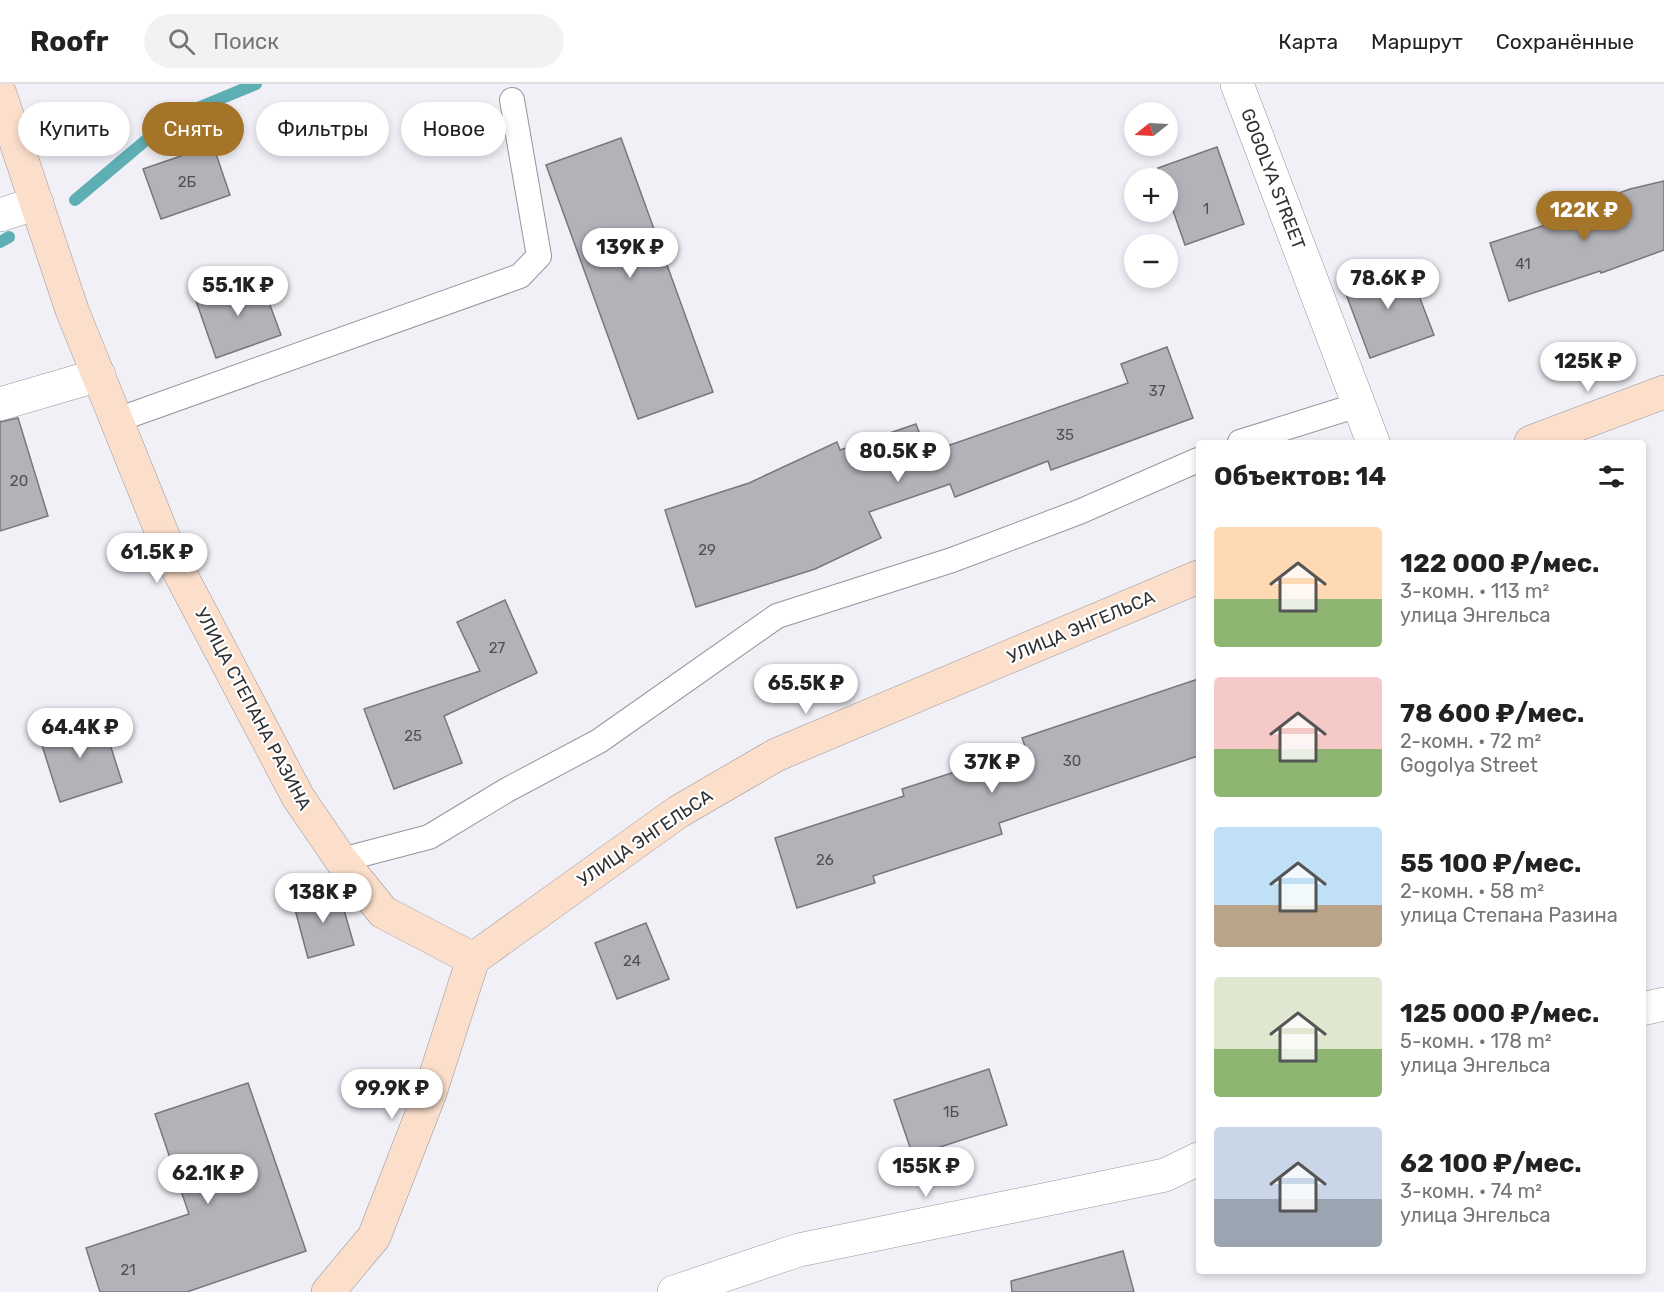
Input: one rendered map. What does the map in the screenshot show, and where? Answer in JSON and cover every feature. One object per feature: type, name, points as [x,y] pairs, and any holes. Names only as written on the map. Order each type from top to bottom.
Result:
[{"type":"street","name":"GOGOLYA STREET","points":[[1237,84],[1371,440]]},
{"type":"street","name":"УЛИЦА СТЕПАНА РАЗИНА","points":[[0,94],[72,310],[172,558],[298,797],[341,860],[383,912],[473,959]]},
{"type":"street","points":[[0,215],[37,203]]},
{"type":"street","points":[[0,404],[99,375]]},
{"type":"street","points":[[1536,440],[1664,392]]},
{"type":"street","name":"УЛИЦА ЭНГЕЛЬСА","points":[[473,959],[678,812],[776,755],[1196,578]]},
{"type":"street","points":[[328,1292],[374,1238],[430,1093],[473,959]]},
{"type":"street","points":[[1646,1009],[1664,1004]]},
{"type":"street","points":[[674,1292],[799,1251],[1165,1175],[1196,1160]]},
{"type":"lane","points":[[117,420],[520,276],[539,256],[512,100]]},
{"type":"lane","points":[[1246,440],[1358,405]]},
{"type":"lane","points":[[341,860],[429,837],[507,790],[599,741],[777,616],[952,560],[1079,512],[1196,461]]},
{"type":"building","points":[[621,138],[713,392],[638,419],[546,165]]},
{"type":"building","points":[[1217,147],[1244,224],[1185,245],[1177,222],[1178,168],[1158,168]]},
{"type":"building","points":[[181,156],[217,156],[230,195],[161,219],[143,169]]},
{"type":"building","points":[[1664,181],[1664,250],[1601,273],[1600,271],[1509,301],[1490,243],[1579,214],[1577,208],[1630,189]]},
{"type":"building","points":[[1406,262],[1434,335],[1370,358],[1343,286]]},
{"type":"building","points":[[259,275],[281,335],[216,358],[195,298]]},
{"type":"building","points":[[1167,347],[1193,418],[1051,470],[1048,461],[955,497],[950,484],[869,512],[881,538],[815,569],[696,607],[665,510],[749,483],[837,442],[840,450],[916,424],[927,453],[1128,383],[1121,364]]},
{"type":"building","points":[[18,418],[48,516],[0,531],[0,422]]},
{"type":"building","points":[[505,600],[537,673],[444,716],[462,763],[394,789],[364,709],[480,671],[457,622]]},
{"type":"building","points":[[1196,680],[1196,757],[999,823],[1002,834],[873,876],[875,883],[797,908],[775,838],[904,796],[902,789],[1026,749],[1022,738]]},
{"type":"building","points":[[101,716],[122,782],[60,802],[39,736]]},
{"type":"building","points":[[338,889],[354,945],[308,958],[293,902]]},
{"type":"building","points":[[646,923],[669,979],[617,999],[595,943]]},
{"type":"building","points":[[989,1069],[1007,1125],[913,1156],[894,1100]]},
{"type":"building","points":[[248,1083],[306,1251],[187,1292],[100,1292],[86,1248],[189,1214],[155,1114]]},
{"type":"building","points":[[1123,1251],[1134,1292],[1012,1292],[1011,1281]]},
{"type":"waterway","points":[[75,200],[171,119],[256,84]]},
{"type":"waterway","points":[[0,242],[9,237]]}]
